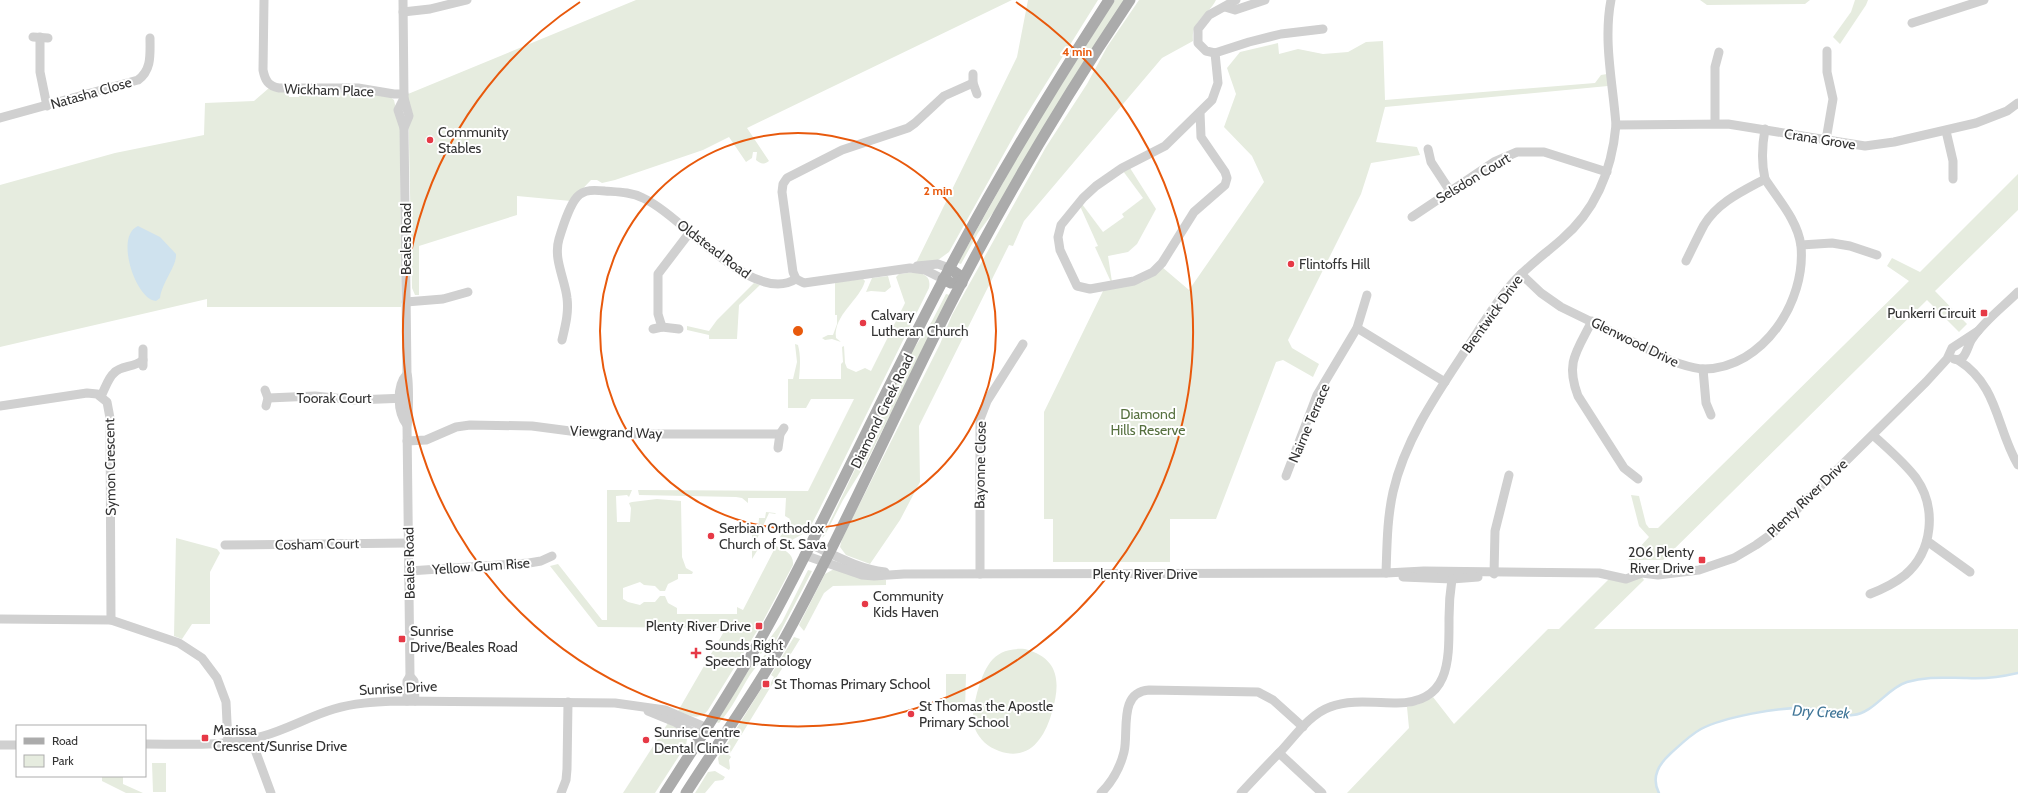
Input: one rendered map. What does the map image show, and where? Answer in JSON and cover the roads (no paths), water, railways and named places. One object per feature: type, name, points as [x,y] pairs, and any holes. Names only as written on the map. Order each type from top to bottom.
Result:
[{"type":"main road","name":"Diamond Creek Road","points":[[665,793],[704,732],[774,615],[949,268],[1041,108],[1109,0]]},
{"type":"main road","name":"Diamond Creek Road","points":[[686,793],[779,649],[824,563],[962,283],[1050,126],[1098,48],[1130,0]]},
{"type":"main road","points":[[943,279],[951,283],[962,283],[959,274],[949,268]]},
{"type":"main road","name":"Sunrise Drive","points":[[704,732],[714,732],[719,741]]},
{"type":"street","name":"Wickham Place","points":[[264,0],[263,70],[265,78],[270,85],[279,88],[362,88],[404,96]]},
{"type":"street","name":"Beales Road","points":[[403,0],[404,96],[398,112],[404,128],[407,374],[402,380],[403,418],[407,425],[408,441],[410,676],[407,681],[411,701]]},
{"type":"street","points":[[403,12],[430,9],[467,0]]},
{"type":"street","points":[[1225,8],[1228,3],[1236,0]]},
{"type":"street","points":[[1265,0],[1235,10],[1225,8],[1213,12],[1205,19],[1197,32],[1197,39],[1201,48],[1215,53],[1275,35],[1323,30]]},
{"type":"street","name":"Brentwick Drive","points":[[1386,574],[1387,530],[1393,492],[1397,478],[1419,426],[1445,382],[1492,311],[1521,274],[1578,225],[1598,194],[1607,172],[1615,138],[1616,125],[1609,44],[1608,14],[1610,0]]},
{"type":"street","points":[[1912,23],[1984,0]]},
{"type":"street","points":[[40,37],[40,72],[47,106]]},
{"type":"street","name":"Natasha Close","points":[[0,118],[138,80],[145,74],[150,64],[150,38]]},
{"type":"street","points":[[1826,140],[1833,99],[1827,72],[1827,51]]},
{"type":"street","points":[[1715,123],[1715,67],[1719,52]]},
{"type":"street","points":[[1200,112],[1201,137],[1225,172],[1227,178],[1225,185],[1194,212],[1162,263],[1149,276],[1134,281],[1095,288],[1086,289],[1077,286],[1060,250],[1058,233],[1064,220],[1096,186],[1122,168],[1165,146],[1212,100],[1217,87],[1218,74],[1215,53]]},
{"type":"street","points":[[796,279],[793,272],[782,192],[783,184],[787,178],[842,150],[908,128],[916,123],[944,96],[973,78],[977,94]]},
{"type":"street","name":"Crana Grove","points":[[1616,125],[1715,123],[1765,129],[1865,146],[1894,142],[1946,131],[1991,119],[2018,103]]},
{"type":"street","name":"Glenwood Drive","points":[[1521,274],[1541,293],[1562,307],[1674,362],[1689,367],[1703,369],[1727,364],[1754,351],[1774,332],[1788,311],[1798,284],[1801,265],[1800,245],[1789,214],[1765,179],[1762,162],[1765,129]]},
{"type":"street","points":[[1946,131],[1953,161],[1953,179]]},
{"type":"street","points":[[1428,149],[1431,162],[1450,191]]},
{"type":"street","name":"Selsdon Court","points":[[1412,217],[1507,155],[1525,151],[1544,152],[1607,172]]},
{"type":"street","points":[[1686,261],[1705,224],[1714,213],[1736,195],[1765,179]]},
{"type":"street","name":"Oldstead Road","points":[[562,340],[567,317],[568,302],[558,257],[558,243],[574,200],[581,193],[594,190],[624,193],[643,198],[662,209],[752,279],[777,285],[788,284],[796,279],[804,283],[930,264],[938,264],[949,268]]},
{"type":"street","points":[[679,329],[658,328],[658,274],[690,232]]},
{"type":"street","points":[[1800,245],[1832,243],[1850,246],[1877,255]]},
{"type":"street","name":"Oldstead Road","points":[[910,268],[924,270],[943,279]]},
{"type":"street","points":[[406,302],[443,299],[468,292]]},
{"type":"street","name":"Plenty River Drive","points":[[804,555],[862,575],[874,576],[904,574],[1386,574],[1411,578],[1494,574],[1599,573],[1626,579],[1642,573],[1658,575],[1686,572],[1716,565],[1734,558],[1756,545],[1782,524],[1926,382],[1958,355],[1978,331],[2018,292]]},
{"type":"street","name":"Nairne Terrace","points":[[1286,476],[1317,395],[1357,328],[1367,295]]},
{"type":"street","points":[[1592,321],[1572,361],[1571,373],[1573,384],[1578,396],[1624,468],[1638,479]]},
{"type":"street","points":[[1357,328],[1445,382]]},
{"type":"street","name":"Bayonne Close","points":[[980,574],[980,420],[987,401],[1023,344]]},
{"type":"street","points":[[0,406],[87,393],[101,396],[114,372],[122,368],[143,364],[144,348]]},
{"type":"street","points":[[1958,355],[1976,375],[1993,400],[2009,448],[2018,465]]},
{"type":"street","points":[[1703,369],[1706,403],[1711,415]]},
{"type":"street","name":"Symon Crescent","points":[[101,396],[107,402],[110,410],[111,620]]},
{"type":"street","name":"Toorak Court","points":[[266,398],[322,396],[355,400],[403,398]]},
{"type":"street","name":"Viewgrand Way","points":[[408,441],[426,440],[456,427],[470,425],[527,425],[585,434],[782,431],[778,448]]},
{"type":"street","points":[[1870,594],[1887,587],[1905,574],[1922,554],[1927,541],[1929,512],[1922,489],[1915,477],[1873,435]]},
{"type":"street","points":[[1494,574],[1495,531],[1509,475]]},
{"type":"street","points":[[1927,541],[1970,572]]},
{"type":"street","name":"Cosham Court","points":[[225,545],[408,543]]},
{"type":"street","name":"Plenty River Drive","points":[[810,544],[862,567],[881,572],[904,574]]},
{"type":"street","name":"Yellow Gum Rise","points":[[409,571],[529,563],[541,561],[552,556]]},
{"type":"street","points":[[1240,793],[1302,727],[1322,711],[1339,704],[1409,702],[1428,694],[1442,679],[1448,665],[1448,576]]},
{"type":"street","points":[[0,619],[111,620],[179,643],[202,658],[217,678],[224,694],[227,709],[228,743]]},
{"type":"street","points":[[1101,793],[1113,778],[1121,761],[1126,743],[1128,704],[1132,697],[1140,691],[1258,692],[1273,700],[1302,727]]},
{"type":"street","name":"Sunrise Drive","points":[[146,744],[228,743],[251,739],[280,731],[335,709],[365,702],[411,701],[615,703],[663,713],[704,732]]},
{"type":"street","points":[[561,792],[566,780],[567,770],[568,702]]},
{"type":"street","points":[[251,739],[271,793]]},
{"type":"street","points":[[0,745],[16,745]]},
{"type":"street","points":[[1279,753],[1322,793]]},
{"type":"water","points":[[138,226],[160,237],[176,254],[176,259],[163,286],[160,298],[156,301],[148,298],[141,290],[130,267],[128,242],[131,232]]},
{"type":"waterway","name":"Dry Creek","points":[[1659,793],[1656,777],[1662,763],[1689,737],[1701,729],[1711,725],[1737,717],[1767,711],[1794,708],[1805,708],[1841,715],[1853,715],[1867,710],[1893,689],[1914,680],[1929,678],[1986,678],[2018,673]]},
{"type":"place","name":"Community Stables","points":[[430,140]]},
{"type":"place","name":"Flintoffs Hill","points":[[1291,264]]},
{"type":"place","name":"Punkerri Circuit","points":[[1984,313]]},
{"type":"place","name":"Calvary Lutheran Church","points":[[863,323]]},
{"type":"place","name":"Serbian Orthodox Church of St. Sava","points":[[711,536]]},
{"type":"place","name":"206 Plenty River Drive","points":[[1702,560]]},
{"type":"place","name":"Community Kids Haven","points":[[865,604]]},
{"type":"place","name":"Plenty River Drive","points":[[759,626]]},
{"type":"place","name":"Sunrise Drive/Beales Road","points":[[402,639]]},
{"type":"place","name":"Sounds Right Speech Pathology","points":[[696,653]]},
{"type":"place","name":"St Thomas Primary School","points":[[766,684]]},
{"type":"place","name":"St Thomas the Apostle Primary School","points":[[911,714]]},
{"type":"place","name":"Marissa Crescent/Sunrise Drive","points":[[205,738]]},
{"type":"place","name":"Sunrise Centre Dental Clinic","points":[[646,740]]},
{"type":"park label","name":"Diamond Hills Reserve","points":[[1148,422]]}]
